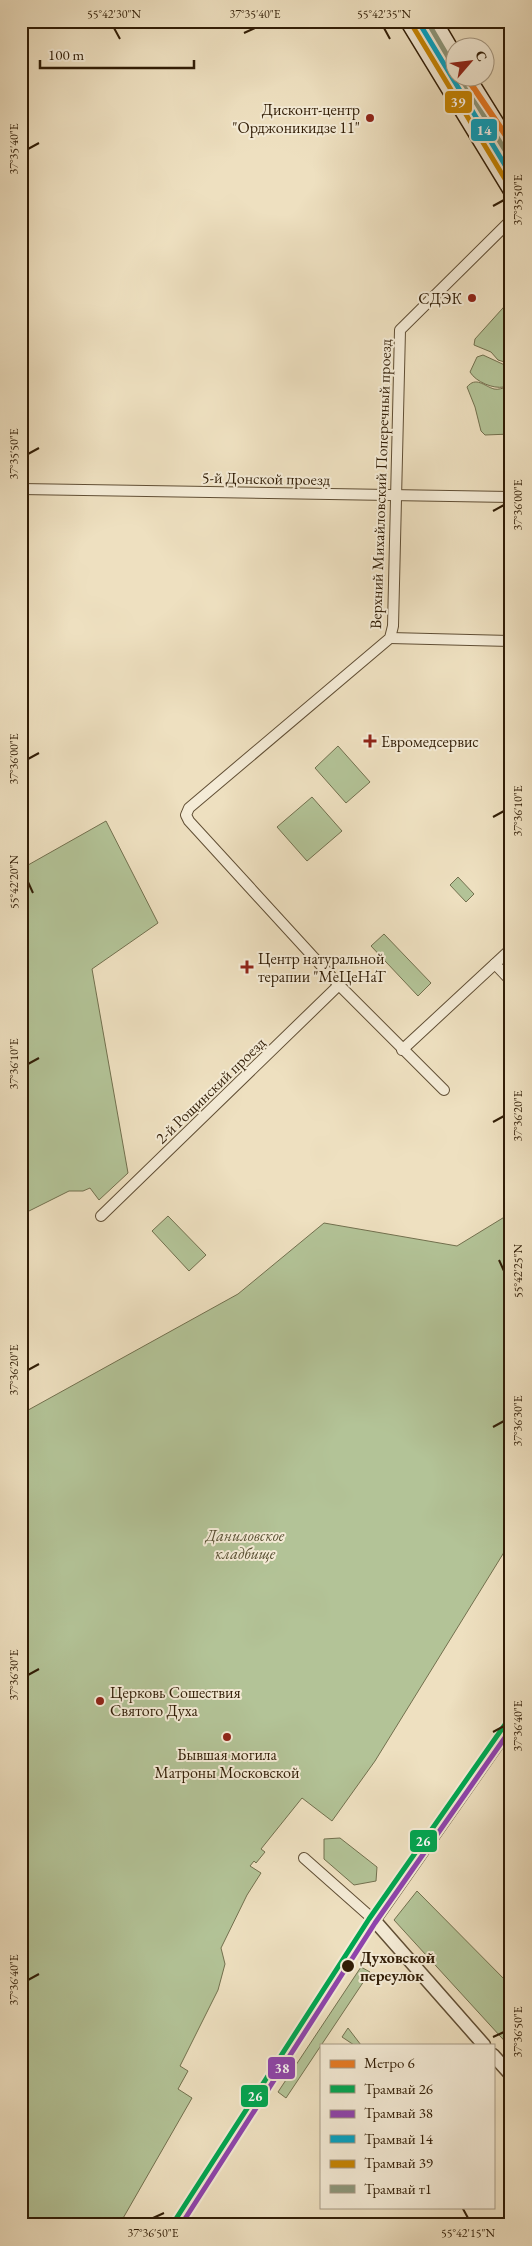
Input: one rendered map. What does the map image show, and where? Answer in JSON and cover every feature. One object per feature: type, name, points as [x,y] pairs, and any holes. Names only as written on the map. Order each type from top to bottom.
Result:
[{"type":"main road","points":[[408,21],[511,190]]},
{"type":"main road","points":[[434,21],[444,38]]},
{"type":"main road","points":[[474,88],[511,147]]},
{"type":"street","name":"Верхний Михайловский Поперечный проезд","points":[[339,985],[189,821],[186,815],[190,808],[390,638],[393,626],[400,330],[511,220]]},
{"type":"street","name":"5-й Донской проезд","points":[[21,489],[511,497]]},
{"type":"street","points":[[390,638],[511,641]]},
{"type":"street","points":[[402,1050],[511,949]]},
{"type":"street","points":[[495,964],[511,980]]},
{"type":"street","points":[[339,985],[444,1090]]},
{"type":"street","name":"2-й Рощинский проезд","points":[[101,1216],[339,985]]},
{"type":"street","points":[[177,2225],[344,1963],[511,1724]]},
{"type":"street","points":[[304,1858],[374,1920],[483,2044]]},
{"type":"street","points":[[494,2056],[511,2075]]},
{"type":"green space","points":[[511,299],[511,364],[498,360],[491,352],[474,345],[475,339]]},
{"type":"green space","points":[[483,355],[509,367],[511,372],[504,387],[485,384],[476,379],[470,372],[477,357]]},
{"type":"green space","points":[[511,380],[511,434],[485,435],[481,431],[475,407],[467,387],[477,382],[494,389],[499,389],[507,387]]},
{"type":"green space","points":[[338,746],[370,782],[346,803],[315,768]]},
{"type":"green space","points":[[312,797],[342,831],[307,861],[277,827]]},
{"type":"green space","points":[[106,821],[158,923],[92,969],[128,1173],[99,1200],[90,1188],[83,1191],[69,1191],[21,1215],[21,869]]},
{"type":"green space","points":[[458,877],[474,894],[466,902],[450,885]]},
{"type":"green space","points":[[384,934],[431,983],[418,996],[371,946]]},
{"type":"green space","name":"Даниловское кладбище","points":[[511,1213],[511,1541],[375,1761],[332,1821],[302,1798],[261,1849],[265,1852],[256,1863],[254,1861],[250,1866],[261,1873],[247,1895],[221,1948],[225,1964],[218,1990],[180,2066],[188,2071],[178,2089],[192,2098],[122,2220],[130,2225],[21,2225],[21,1414],[238,1294],[324,1223],[457,1246]]},
{"type":"green space","points":[[168,1216],[206,1255],[189,1271],[152,1231]]},
{"type":"green space","points":[[340,1838],[377,1867],[376,1881],[354,1885],[324,1859],[324,1839]]},
{"type":"green space","points":[[417,1891],[511,1986],[511,2048],[394,1920]]},
{"type":"green space","points":[[361,1967],[370,1972],[322,2044],[320,2044],[320,2047],[286,2098],[278,2092]]},
{"type":"green space","points":[[348,2028],[360,2044],[352,2044],[342,2037]]},
{"type":"metro line","name":"6","points":[[474,88],[511,143]]},
{"type":"tram line","name":"14","points":[[418,21],[511,175]]},
{"type":"tram line","name":"т1","points":[[427,21],[444,50]]},
{"type":"tram line","name":"39","points":[[412,25],[505,179]]},
{"type":"tram line","name":"т1","points":[[467,88],[511,160]]},
{"type":"tram line","name":"26","points":[[172,2225],[369,1919],[511,1716]]},
{"type":"tram line","name":"38","points":[[181,2225],[375,1923],[511,1729]]},
{"type":"place","name":"Дисконт-центр \"Орджоникидзе 11\"","points":[[370,118]]},
{"type":"place","name":"СДЭК","points":[[472,298]]},
{"type":"place","name":"Евромедсервис","points":[[370,741]]},
{"type":"place","name":"Центр натуральной терапии \"МеЦеНаТ","points":[[247,967]]},
{"type":"place","name":"Церковь Сошествия Святого Духа","points":[[100,1701]]},
{"type":"place","name":"Бывшая могила Матроны Московской","points":[[227,1737]]},
{"type":"place","name":"Духовской переулок","points":[[348,1966]]}]
